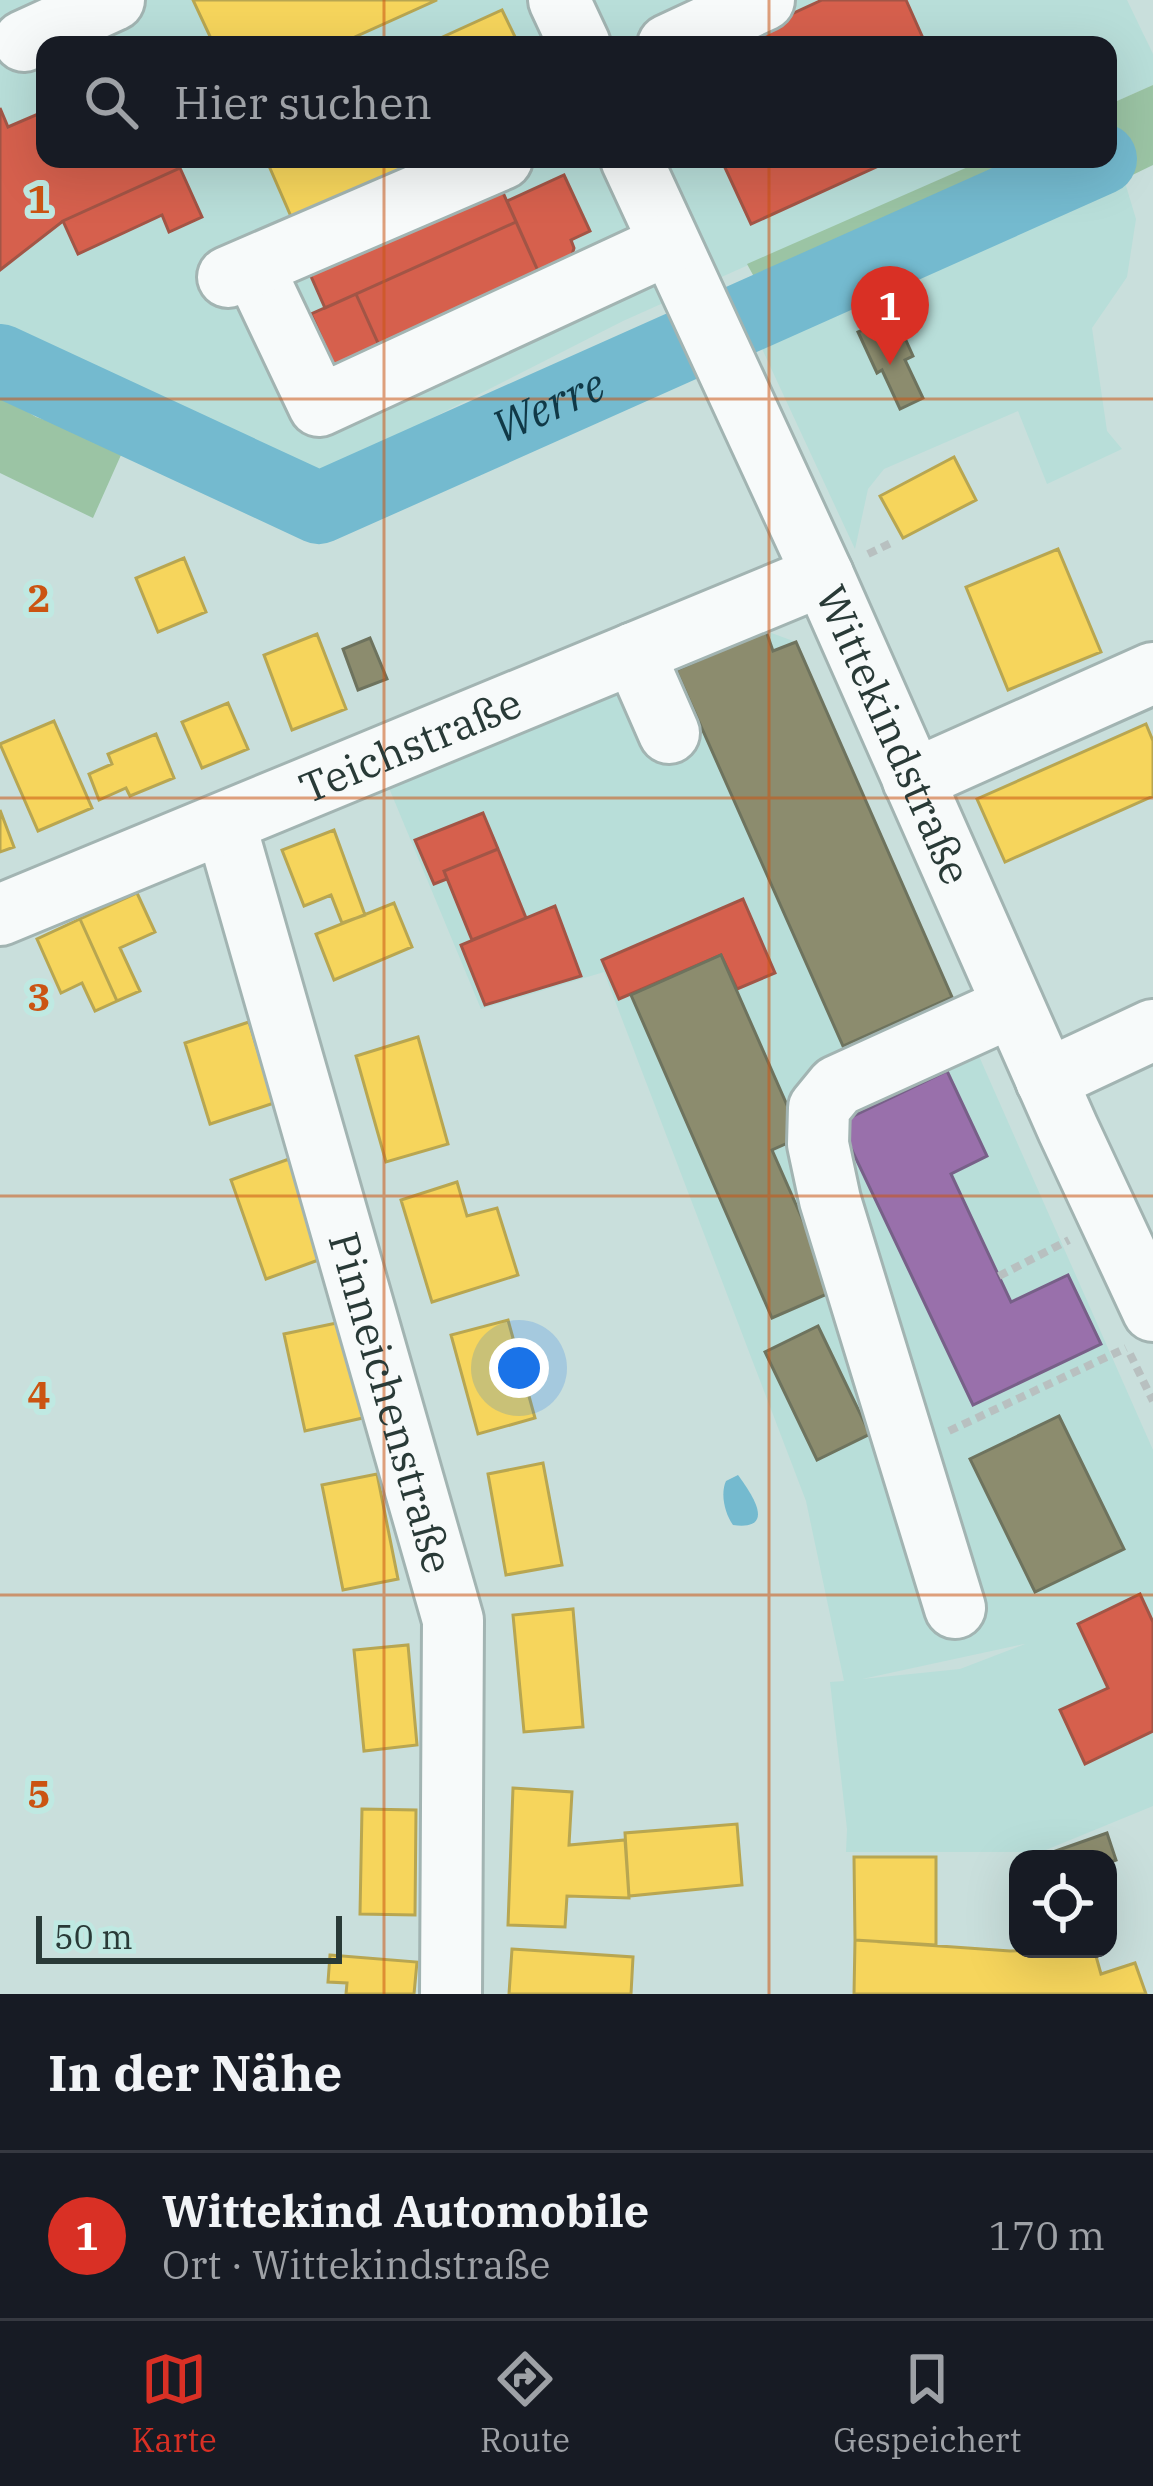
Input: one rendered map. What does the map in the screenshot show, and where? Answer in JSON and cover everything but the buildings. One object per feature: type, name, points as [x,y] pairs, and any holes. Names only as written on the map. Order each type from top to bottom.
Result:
[{"type":"street","points":[[24,40],[114,0]]},
{"type":"street","points":[[559,0],[576,36]]},
{"type":"street","points":[[687,36],[764,0]]},
{"type":"street","points":[[481,168],[241,272],[319,406],[680,267]]},
{"type":"street","name":"Wittekindstraße","points":[[635,168],[729,373],[842,566],[913,780],[1046,1080],[1140,1329]]},
{"type":"street","name":"Teichstraße","points":[[0,915],[225,824],[707,604],[842,566]]},
{"type":"street","points":[[618,648],[669,733]]},
{"type":"street","points":[[913,780],[1153,673]]},
{"type":"street","name":"Pinneichenstraße","points":[[225,824],[453,1620],[451,1994]]},
{"type":"street","points":[[955,1608],[830,1200],[818,1144],[819,1108],[837,1086],[1013,1006]]},
{"type":"street","points":[[1046,1080],[1153,1030]]},
{"type":"path","points":[[842,566],[893,542]]},
{"type":"path","points":[[999,1276],[1076,1236]]},
{"type":"path","points":[[907,1451],[1140,1329]]},
{"type":"shaded area","points":[[0,0],[1127,0],[1153,54],[1153,85],[1117,101],[1117,36],[36,36],[36,168],[966,168],[623,321],[318,476],[293,474],[215,434],[105,388],[71,359],[30,356],[0,343]]},
{"type":"shaded area","points":[[1124,179],[1136,219],[1127,277],[1092,328],[1107,431],[1122,449],[1047,484],[1018,411],[884,469],[868,489],[855,549],[757,338],[922,277]]},
{"type":"shaded area","points":[[766,631],[796,642],[1153,1450],[1153,1806],[1046,1850],[846,1852],[830,1682],[844,1681],[806,1501],[604,972],[481,1009],[389,788]],"holes":[[[1025,1644],[960,1669],[862,1679]]]},
{"type":"green space","points":[[1153,85],[1153,165],[922,277],[782,328],[747,264],[966,168],[1117,168],[1117,101]]},
{"type":"green space","points":[[0,395],[36,417],[125,446],[93,518],[0,473]]},
{"type":"water","points":[[738,1475],[757,1509],[755,1522],[747,1525],[733,1525],[724,1504],[726,1481]]},
{"type":"waterway","name":"Werre","points":[[0,360],[319,508],[1081,168]]},
{"type":"place","name":"Wittekind Automobile","points":[[890,365]]}]
